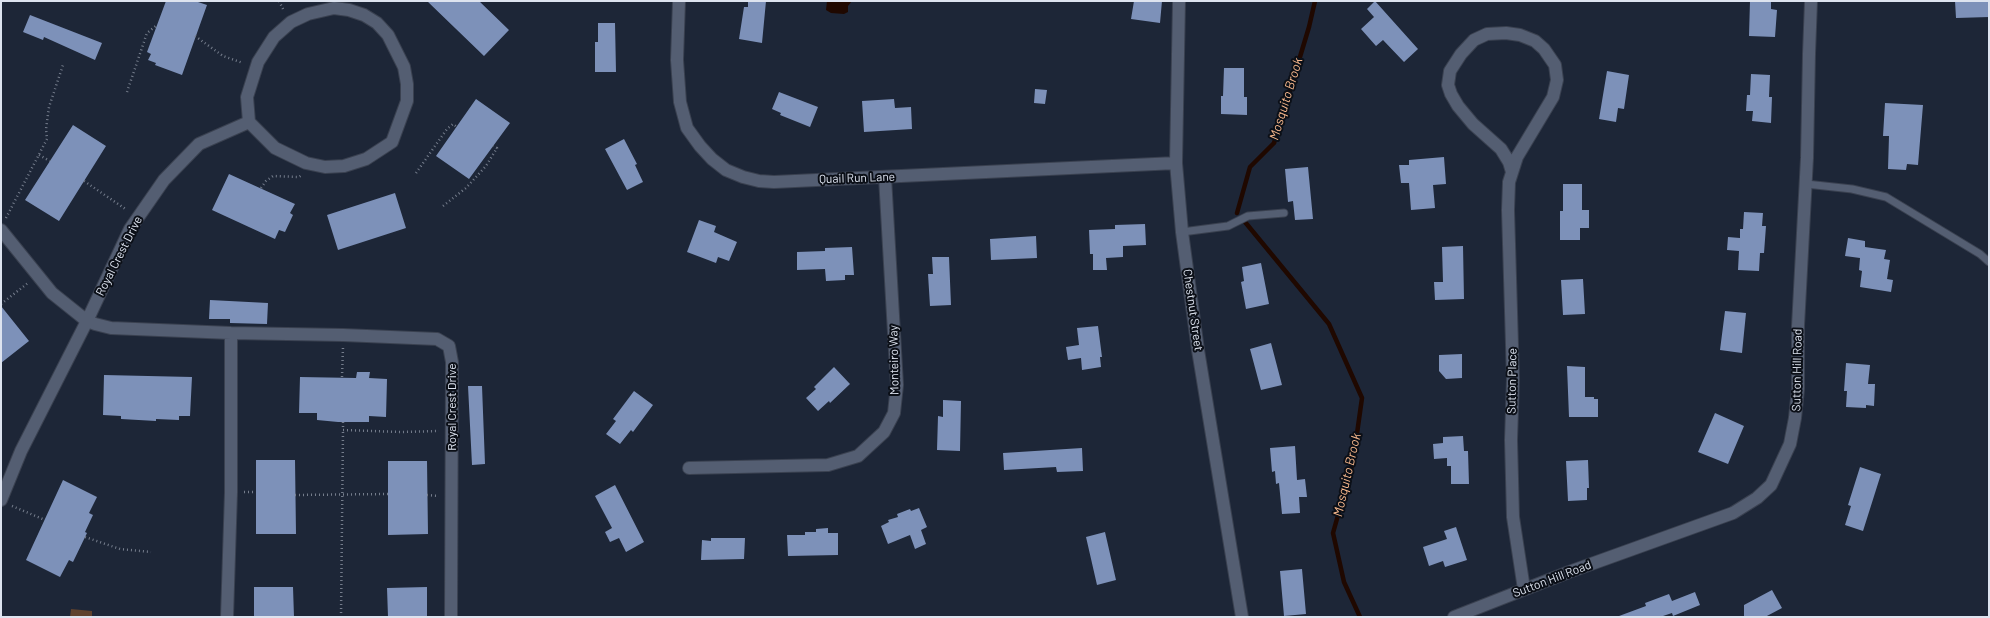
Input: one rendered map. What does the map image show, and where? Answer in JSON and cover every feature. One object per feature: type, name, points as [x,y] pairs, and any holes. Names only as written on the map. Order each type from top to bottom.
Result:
[{"type":"street","name":"Quail Run Lane","points":[[679,1],[677,60],[680,102],[688,128],[700,146],[712,159],[726,170],[759,181],[774,182],[1176,163]]},
{"type":"street","name":"Chestnut Street","points":[[1179,1],[1176,163],[1182,232],[1198,350],[1242,617]]},
{"type":"street","name":"Sutton Hill Road","points":[[1454,617],[1733,513],[1757,498],[1771,485],[1790,444],[1795,418],[1799,369],[1798,326],[1806,184],[1811,1]]},
{"type":"street","points":[[334,8],[349,10],[364,15],[377,23],[388,35],[404,67],[407,84],[407,101],[392,142],[366,159],[344,166],[325,166],[306,163],[275,148],[249,122],[247,98],[256,68],[274,37],[291,22],[308,14],[334,8]]},
{"type":"street","name":"Sutton Place","points":[[1512,172],[1509,162],[1500,149],[1472,124],[1458,106],[1448,85],[1450,71],[1462,54],[1474,40],[1487,34],[1506,33],[1520,35],[1535,41],[1552,61],[1556,73],[1557,84],[1553,97],[1524,144],[1515,162],[1510,182],[1508,210],[1513,372],[1511,440],[1513,517],[1524,590]]},
{"type":"street","name":"Royal Crest Drive","points":[[1,500],[21,451],[87,321],[130,228],[164,180],[199,144],[249,122]]},
{"type":"street","name":"Monteiro Way","points":[[689,468],[828,465],[858,456],[884,432],[894,413],[897,385],[885,177]]},
{"type":"street","name":"Royal Crest Drive","points":[[3,225],[38,276],[52,293],[87,321],[111,328],[437,339],[449,346],[452,362],[451,617]]},
{"type":"street","points":[[227,617],[231,492],[231,333]]},
{"type":"lane","points":[[1806,184],[1852,189],[1886,197],[1974,250],[1989,262]]},
{"type":"lane","points":[[1182,232],[1228,226],[1248,216],[1284,213]]},
{"type":"path","points":[[127,92],[147,33],[157,25]]},
{"type":"path","points":[[196,36],[224,56],[256,68]]},
{"type":"path","points":[[3,225],[47,139],[46,129],[49,107],[63,65]]},
{"type":"path","points":[[416,173],[447,130],[453,124],[457,127]]},
{"type":"path","points":[[443,206],[466,188],[486,166],[497,148],[493,146]]},
{"type":"path","points":[[39,155],[50,161]]},
{"type":"path","points":[[261,188],[266,181],[273,176],[299,177],[305,174],[306,163]]},
{"type":"path","points":[[84,181],[138,217]]},
{"type":"path","points":[[1,304],[38,276]]},
{"type":"path","points":[[342,335],[342,378]]},
{"type":"path","points":[[341,617],[343,422]]},
{"type":"path","points":[[343,430],[401,432],[452,431]]},
{"type":"path","points":[[295,495],[388,494]]},
{"type":"path","points":[[1,500],[45,520]]},
{"type":"path","points":[[85,537],[120,549],[151,552]]},
{"type":"shaded area","points":[[827,1],[852,1],[848,6],[848,12],[844,14],[831,13],[826,10]]},
{"type":"shaded area","points":[[71,609],[92,611],[92,617],[70,617]]},
{"type":"building","points":[[166,1],[195,1],[207,5],[182,75],[155,65],[156,63],[148,60],[151,54],[147,52]]},
{"type":"building","points":[[427,1],[479,1],[509,30],[484,56]]},
{"type":"building","points":[[748,1],[766,1],[762,43],[739,39],[744,7],[748,7]]},
{"type":"building","points":[[1134,1],[1162,1],[1160,23],[1131,19]]},
{"type":"building","points":[[1375,1],[1418,49],[1404,62],[1383,40],[1376,46],[1361,29],[1374,17],[1367,9]]},
{"type":"building","points":[[1750,1],[1771,1],[1771,9],[1777,10],[1775,37],[1749,36]]},
{"type":"building","points":[[1955,1],[1989,1],[1989,17],[1956,18]]},
{"type":"building","points":[[30,15],[102,43],[95,60],[44,37],[43,40],[23,32]]},
{"type":"building","points":[[598,23],[615,23],[616,72],[595,72],[595,42],[598,42]]},
{"type":"building","points":[[1224,68],[1244,68],[1244,97],[1247,97],[1247,115],[1221,114]]},
{"type":"building","points":[[1607,71],[1629,75],[1624,109],[1618,108],[1616,122],[1599,119]]},
{"type":"building","points":[[1751,74],[1770,75],[1769,97],[1772,97],[1771,123],[1752,121],[1753,111],[1746,111],[1747,95],[1750,95]]},
{"type":"building","points":[[1035,89],[1047,90],[1045,104],[1034,103]]},
{"type":"building","points":[[779,92],[818,107],[810,127],[780,115],[781,113],[772,109]]},
{"type":"building","points":[[476,99],[510,123],[469,179],[436,156]]},
{"type":"building","points":[[894,99],[895,108],[911,107],[912,129],[864,132],[862,101]]},
{"type":"building","points":[[1885,103],[1923,105],[1918,165],[1907,164],[1906,170],[1888,169],[1889,136],[1883,136]]},
{"type":"building","points":[[73,125],[106,146],[59,221],[25,200]]},
{"type":"building","points":[[624,139],[637,164],[635,165],[643,182],[627,190],[605,149]]},
{"type":"building","points":[[1444,157],[1446,184],[1433,185],[1435,208],[1411,210],[1409,183],[1401,183],[1399,165],[1409,165],[1409,160]]},
{"type":"building","points":[[1308,167],[1313,219],[1295,220],[1293,201],[1288,202],[1285,169]]},
{"type":"building","points":[[229,174],[295,204],[290,213],[293,215],[285,232],[279,230],[275,239],[212,210]]},
{"type":"building","points":[[1563,184],[1582,184],[1582,210],[1589,210],[1589,228],[1580,228],[1580,240],[1560,240],[1560,211],[1563,211]]},
{"type":"building","points":[[395,193],[406,228],[338,250],[327,215]]},
{"type":"building","points":[[1744,212],[1763,213],[1762,226],[1766,226],[1764,253],[1760,253],[1759,271],[1738,270],[1739,251],[1727,250],[1728,237],[1740,238],[1740,229],[1743,229]]},
{"type":"building","points":[[699,220],[716,226],[714,232],[737,242],[729,261],[718,257],[716,263],[687,252]]},
{"type":"building","points":[[1145,224],[1146,245],[1123,246],[1123,257],[1106,258],[1107,270],[1093,270],[1093,254],[1090,254],[1089,230],[1115,229],[1115,225]]},
{"type":"building","points":[[1036,236],[1037,258],[991,260],[990,239]]},
{"type":"building","points":[[1848,238],[1865,241],[1865,247],[1886,250],[1884,259],[1890,260],[1887,279],[1893,280],[1891,292],[1860,287],[1862,271],[1859,270],[1860,258],[1845,256]]},
{"type":"building","points":[[1463,246],[1464,299],[1435,300],[1434,282],[1443,282],[1442,247]]},
{"type":"building","points":[[852,247],[854,275],[845,275],[845,280],[826,281],[825,269],[797,270],[797,252],[825,251],[825,248]]},
{"type":"building","points":[[932,257],[949,257],[951,305],[930,306],[928,274],[933,274]]},
{"type":"building","points":[[1261,263],[1269,304],[1246,309],[1241,282],[1244,281],[1242,267]]},
{"type":"building","points":[[1583,279],[1585,314],[1563,315],[1561,280]]},
{"type":"building","points":[[210,300],[268,303],[267,324],[230,323],[230,319],[209,319]]},
{"type":"building","points":[[1,306],[29,341],[1,363]]},
{"type":"building","points":[[1725,311],[1746,313],[1742,353],[1720,350]]},
{"type":"building","points":[[1098,326],[1102,357],[1100,357],[1101,367],[1082,370],[1081,358],[1068,360],[1066,347],[1079,345],[1077,328]]},
{"type":"building","points":[[1271,343],[1282,385],[1261,390],[1250,349]]},
{"type":"building","points":[[1462,354],[1462,378],[1446,379],[1439,371],[1439,355]]},
{"type":"building","points":[[1846,363],[1870,365],[1868,384],[1875,384],[1874,406],[1866,405],[1866,408],[1846,407],[1847,391],[1844,391]]},
{"type":"building","points":[[1567,366],[1585,367],[1585,397],[1594,397],[1594,399],[1598,399],[1598,417],[1569,417]]},
{"type":"building","points":[[834,367],[850,384],[830,403],[829,401],[818,411],[806,398],[816,389],[814,387]]},
{"type":"building","points":[[357,372],[370,372],[369,378],[387,379],[386,417],[369,416],[369,422],[338,422],[317,420],[317,413],[299,413],[300,377],[356,378]]},
{"type":"building","points":[[104,375],[192,377],[190,416],[179,416],[179,420],[156,419],[156,421],[121,419],[121,416],[103,415]]},
{"type":"building","points":[[468,386],[482,386],[485,464],[472,465]]},
{"type":"building","points":[[634,391],[653,405],[633,432],[631,430],[620,444],[606,434],[616,421],[613,419]]},
{"type":"building","points":[[943,400],[961,401],[960,451],[937,450],[938,416],[943,417]]},
{"type":"building","points":[[1715,413],[1744,426],[1728,464],[1698,452]]},
{"type":"building","points":[[1463,436],[1464,451],[1468,451],[1469,484],[1451,484],[1451,466],[1447,466],[1447,458],[1434,459],[1433,444],[1443,443],[1443,437]]},
{"type":"building","points":[[1295,446],[1297,480],[1305,479],[1307,497],[1299,497],[1300,513],[1282,514],[1279,483],[1276,484],[1275,471],[1272,472],[1270,448]]},
{"type":"building","points":[[1082,448],[1083,471],[1057,472],[1056,467],[1004,470],[1003,453]]},
{"type":"building","points":[[256,460],[295,460],[296,534],[256,534]]},
{"type":"building","points":[[1588,460],[1589,488],[1587,488],[1587,500],[1568,501],[1566,461]]},
{"type":"building","points":[[388,461],[427,461],[428,534],[388,535]]},
{"type":"building","points":[[1860,467],[1881,474],[1863,531],[1845,525],[1851,506],[1848,505]]},
{"type":"building","points":[[63,480],[97,497],[89,513],[93,515],[85,532],[87,533],[73,562],[69,560],[60,577],[26,560]]},
{"type":"building","points":[[615,485],[644,542],[626,552],[619,538],[610,542],[605,532],[612,528],[595,496]]},
{"type":"building","points":[[919,508],[927,527],[921,530],[926,544],[915,549],[910,535],[888,544],[881,526],[889,522],[888,520],[898,517],[897,514],[910,509],[911,511]]},
{"type":"building","points":[[1456,527],[1467,560],[1445,567],[1443,561],[1429,566],[1423,547],[1447,539],[1444,531]]},
{"type":"building","points":[[828,528],[828,533],[838,533],[838,555],[788,556],[787,535],[805,535],[805,532],[816,532],[816,529]]},
{"type":"building","points":[[1105,532],[1116,580],[1097,585],[1086,537]]},
{"type":"building","points":[[711,538],[745,538],[744,559],[701,560],[702,540],[711,541]]},
{"type":"building","points":[[1302,569],[1306,614],[1284,616],[1280,571]]},
{"type":"building","points":[[254,587],[293,587],[294,617],[254,617]]},
{"type":"building","points":[[427,587],[427,617],[388,617],[387,588]]},
{"type":"building","points":[[1772,590],[1782,608],[1765,617],[1744,617],[1744,605]]},
{"type":"building","points":[[1695,592],[1700,605],[1673,616],[1672,613],[1660,617],[1619,617],[1646,606],[1645,603],[1669,594],[1672,601]]},
{"type":"waterway","name":"Mosquito Brook","points":[[1237,213],[1250,167],[1274,143],[1309,27],[1315,1]]},
{"type":"waterway","name":"Mosquito Brook","points":[[1245,222],[1329,324],[1362,398],[1353,462],[1333,533],[1344,582],[1360,617]]}]
